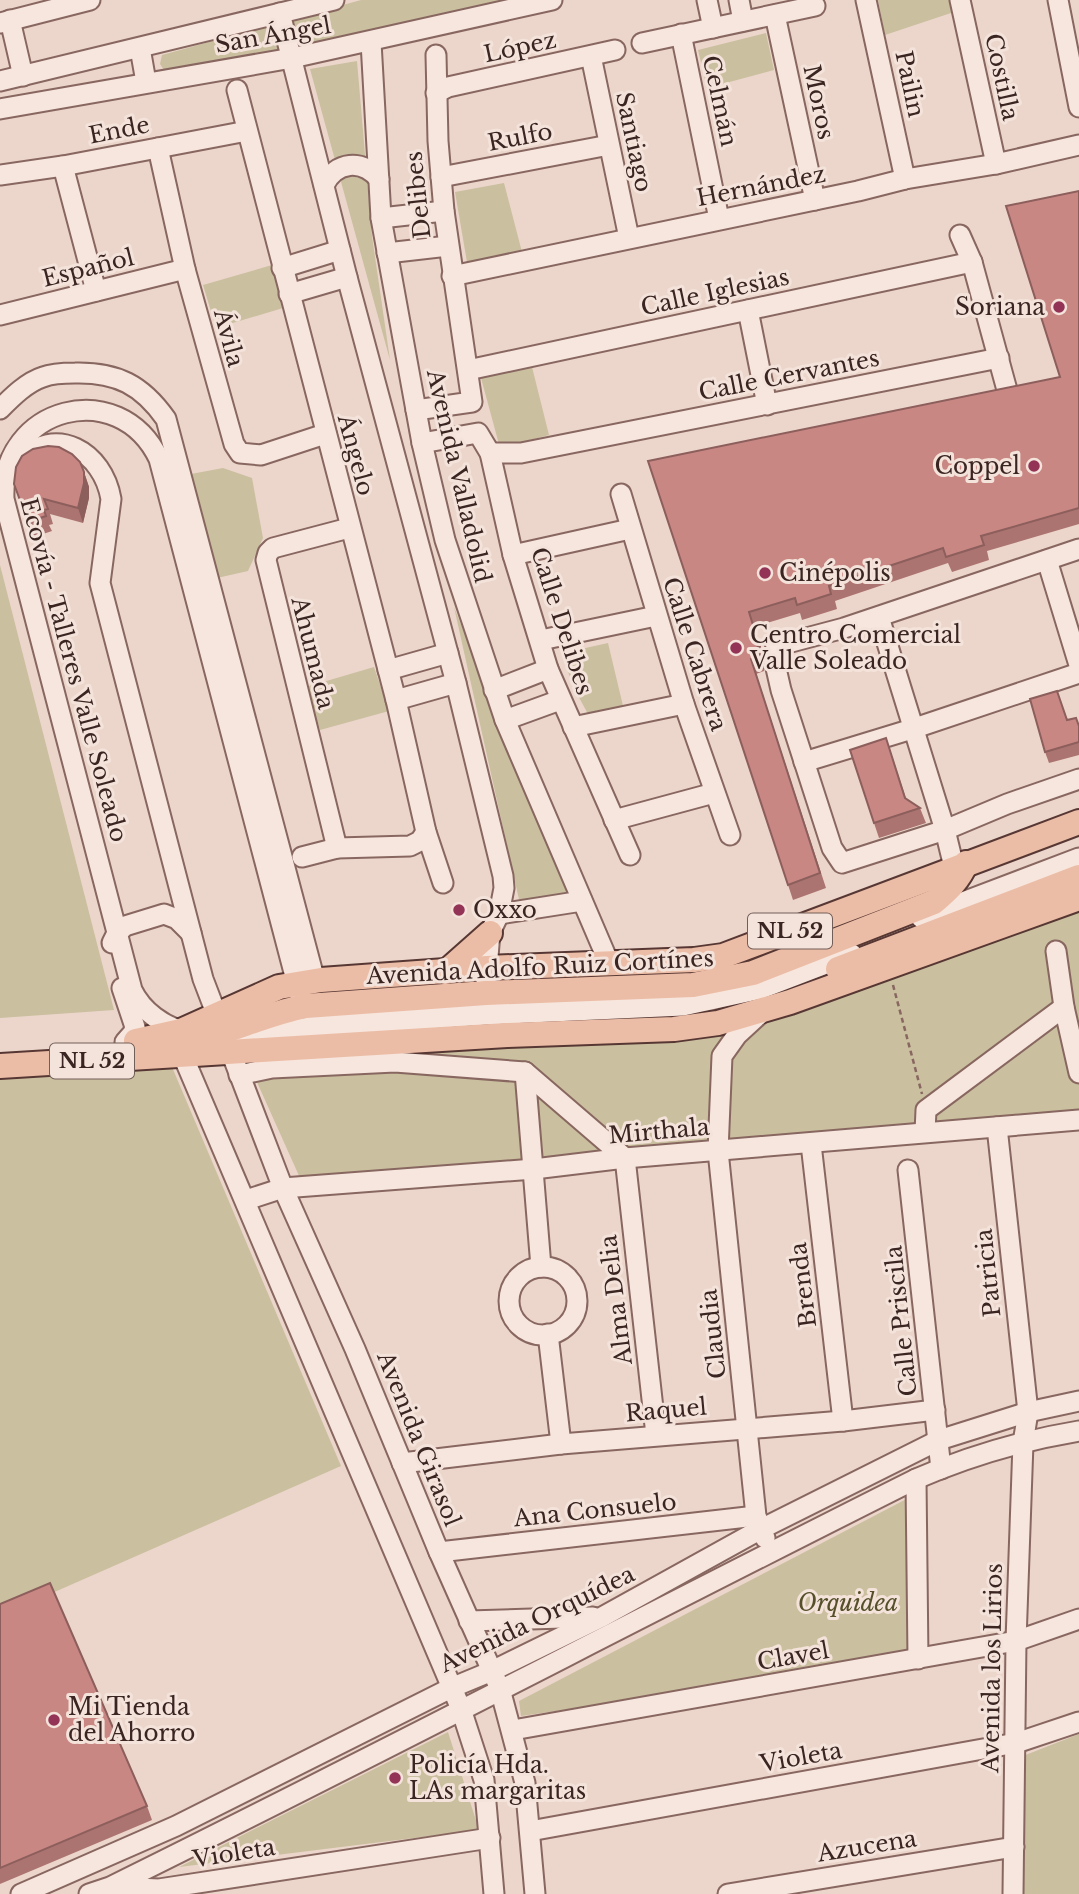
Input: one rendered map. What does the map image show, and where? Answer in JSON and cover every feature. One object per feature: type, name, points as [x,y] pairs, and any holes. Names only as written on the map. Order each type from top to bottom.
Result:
[{"type":"main road","name":"Avenida Adolfo Ruiz Cortínes","points":[[191,1040],[265,993],[487,968],[694,961],[723,956],[1079,822]]},
{"type":"main road","points":[[493,1017],[753,973],[933,902],[949,890],[961,874],[960,865]]},
{"type":"main road","points":[[493,1017],[668,1015],[721,1009],[823,974],[1079,877]]},
{"type":"main road","points":[[0,1051],[131,1041],[191,1040],[257,1018],[306,990],[493,1017],[661,1023],[762,1005],[1079,887]]},
{"type":"main road","name":"Avenida Adolfo Ruiz Cortínes","points":[[0,1066],[191,1040],[493,1017],[674,1029],[726,1021],[762,1012],[1079,898]]},
{"type":"main road","points":[[446,972],[495,924]]},
{"type":"street","name":"San Ángel","points":[[0,109],[292,58],[552,0]]},
{"type":"street","points":[[707,0],[713,28]]},
{"type":"street","points":[[740,0],[743,21]]},
{"type":"street","name":"Costilla","points":[[960,0],[996,164]]},
{"type":"street","points":[[1058,0],[1079,107]]},
{"type":"street","name":"San Ángel","points":[[0,81],[140,48],[291,7],[328,1]]},
{"type":"street","points":[[23,76],[5,22],[77,2]]},
{"type":"street","name":"Pailin","points":[[869,3],[905,179]]},
{"type":"street","points":[[642,43],[815,6]]},
{"type":"street","points":[[291,7],[292,58],[347,277],[456,683],[503,876],[504,888],[487,968],[493,1017]]},
{"type":"street","name":"Moros","points":[[775,15],[815,200]]},
{"type":"street","name":"Celmán","points":[[681,34],[719,219]]},
{"type":"street","name":"Avenida Valladolid","points":[[371,42],[381,218],[422,443],[445,540],[505,720],[609,963]]},
{"type":"street","points":[[140,48],[146,82]]},
{"type":"street","name":"López","points":[[436,93],[448,87],[615,50]]},
{"type":"street","name":"Delibes","points":[[436,55],[444,211],[468,370]]},
{"type":"street","name":"Santiago","points":[[591,56],[629,238]]},
{"type":"street","name":"Ángelo","points":[[237,90],[396,700],[426,832],[443,883]]},
{"type":"street","name":"Ende","points":[[0,174],[63,166],[247,131]]},
{"type":"street","name":"Rulfo","points":[[441,177],[609,145]]},
{"type":"street","name":"Hernández","points":[[452,276],[905,179],[996,164],[1079,145]]},
{"type":"street","name":"Ávila","points":[[158,148],[185,269],[230,434],[240,453],[261,455],[325,434]]},
{"type":"street","points":[[324,185],[334,171],[349,165],[366,167],[379,179]]},
{"type":"street","points":[[63,166],[96,291]]},
{"type":"street","points":[[381,218],[444,211]]},
{"type":"street","points":[[960,235],[972,262],[1007,390]]},
{"type":"street","points":[[387,253],[448,246]]},
{"type":"street","points":[[282,268],[340,250]]},
{"type":"street","name":"Calle Iglesias","points":[[468,370],[972,262]]},
{"type":"street","name":"Español","points":[[1,310],[96,291],[185,269]]},
{"type":"street","points":[[289,294],[347,277]]},
{"type":"street","points":[[748,310],[767,405]]},
{"type":"street","name":"Calle Cervantes","points":[[490,453],[521,453],[999,358]]},
{"type":"street","points":[[416,410],[472,402],[468,370]]},
{"type":"street","points":[[0,409],[42,377],[86,373],[118,377],[131,383],[144,393],[166,419],[306,990]]},
{"type":"street","name":"Ecovía - Talleres Valle Soleado","points":[[191,1040],[143,1007],[136,998],[114,939],[4,499],[2,480],[11,455],[28,432],[39,423],[67,410],[83,409],[114,416],[138,432],[155,450],[306,990]]},
{"type":"street","name":"Calle Delibes","points":[[422,443],[478,433],[490,453],[513,555],[548,669],[630,855]]},
{"type":"street","points":[[2,480],[27,453],[56,444],[81,450],[99,467],[107,481],[111,499],[100,583],[204,982],[191,1040],[246,1200],[461,1709],[484,1780],[494,1894]]},
{"type":"street","name":"Calle Cabrera","points":[[621,494],[684,704],[730,835]]},
{"type":"street","points":[[0,523],[114,939],[127,1005],[135,1027],[131,1041]]},
{"type":"street","name":"Ahumada","points":[[337,848],[266,560],[274,548],[349,528]]},
{"type":"street","points":[[513,555],[630,529]]},
{"type":"street","points":[[1079,549],[879,617],[780,645],[773,655],[781,690],[832,848],[842,863],[945,831],[1007,804],[1079,779]]},
{"type":"street","points":[[1047,560],[1079,665]]},
{"type":"street","points":[[541,640],[656,616]]},
{"type":"street","points":[[879,617],[945,831],[960,865]]},
{"type":"street","points":[[388,670],[448,653]]},
{"type":"street","points":[[494,690],[548,669]]},
{"type":"street","points":[[804,762],[1079,673]]},
{"type":"street","points":[[396,700],[456,683]]},
{"type":"street","points":[[505,720],[560,700]]},
{"type":"street","points":[[573,727],[684,704]]},
{"type":"street","points":[[614,820],[715,793]]},
{"type":"street","points":[[302,857],[337,848],[410,846],[419,841],[426,832]]},
{"type":"street","points":[[493,1017],[695,996],[754,981],[1079,858]]},
{"type":"street","points":[[493,1017],[682,1006],[761,989],[1079,868]]},
{"type":"street","points":[[495,924],[582,901]]},
{"type":"street","points":[[114,939],[125,926],[164,914],[177,919],[191,933]]},
{"type":"street","points":[[1056,951],[1064,1007],[1079,1073]]},
{"type":"street","points":[[204,982],[222,997],[247,997],[265,993]]},
{"type":"street","points":[[127,1005],[191,1040]]},
{"type":"street","points":[[925,1132],[926,1110],[1064,1007]]},
{"type":"street","points":[[722,1056],[737,1035],[762,1012]]},
{"type":"street","name":"Claudia","points":[[726,1021],[719,1043],[722,1056],[718,1151],[758,1522],[772,1552]]},
{"type":"street","name":"Avenida Girasol","points":[[191,1040],[239,1075],[283,1188],[500,1689],[525,1783],[535,1894]]},
{"type":"street","points":[[239,1075],[272,1068],[395,1062],[526,1072],[625,1158]]},
{"type":"street","points":[[526,1072],[541,1267]]},
{"type":"street","name":"Mirthala","points":[[246,1200],[283,1188],[534,1169],[625,1158],[1079,1119]]},
{"type":"street","name":"Patricia","points":[[998,1128],[1028,1412],[1023,1443]]},
{"type":"street","name":"Brenda","points":[[811,1144],[843,1421]]},
{"type":"street","name":"Alma Delia","points":[[625,1158],[656,1435]]},
{"type":"street","name":"Calle Priscila","points":[[908,1170],[941,1469]]},
{"type":"street","points":[[541,1267],[559,1271],[573,1283],[576,1292],[577,1302],[572,1320],[565,1327],[548,1335],[525,1330],[510,1311],[509,1298],[519,1277],[529,1270],[541,1267]]},
{"type":"street","points":[[548,1335],[561,1444]]},
{"type":"street","name":"Avenida Orquídea","points":[[20,1894],[39,1890],[176,1826],[601,1617],[758,1522],[939,1440],[1028,1412],[1079,1401]]},
{"type":"street","name":"Raquel","points":[[402,1463],[561,1444],[843,1421],[935,1410]]},
{"type":"street","name":"Avenida Orquídea","points":[[89,1894],[110,1887],[187,1849],[916,1479],[1023,1443],[1079,1431]]},
{"type":"street","name":"Avenida los Lirios","points":[[1013,1894],[1016,1641],[1023,1443]]},
{"type":"street","points":[[916,1479],[918,1659]]},
{"type":"street","name":"Ana Consuelo","points":[[439,1552],[758,1522]]},
{"type":"street","points":[[469,1621],[601,1617]]},
{"type":"street","name":"Clavel","points":[[513,1730],[1016,1641],[1079,1619]]},
{"type":"street","name":"Violeta","points":[[530,1831],[1016,1743],[1079,1722]]},
{"type":"street","points":[[176,1826],[187,1849]]},
{"type":"street","name":"Violeta","points":[[110,1887],[159,1889],[490,1838]]},
{"type":"street","name":"Azucena","points":[[728,1894],[1014,1847]]},
{"type":"path","points":[[888,968],[926,1110]]},
{"type":"green space","points":[[361,0],[522,0],[166,73],[160,64],[162,55]]},
{"type":"green space","points":[[878,0],[952,0],[954,12],[885,35]]},
{"type":"green space","points":[[766,33],[774,70],[707,88],[698,50]]},
{"type":"green space","points":[[357,61],[372,236],[390,360],[310,69]]},
{"type":"green space","points":[[504,183],[523,256],[468,268],[455,192]]},
{"type":"green space","points":[[272,265],[283,308],[216,328],[203,285]]},
{"type":"green space","points":[[532,367],[549,435],[500,448],[481,378]]},
{"type":"green space","points":[[223,468],[252,478],[263,538],[248,571],[217,578],[191,474]]},
{"type":"green space","points":[[0,565],[114,1010],[0,1018]]},
{"type":"green space","points":[[454,607],[570,899],[520,904]]},
{"type":"green space","points":[[608,643],[624,710],[588,714],[565,664],[572,651]]},
{"type":"green space","points":[[374,667],[389,711],[320,730],[306,687]]},
{"type":"green space","points":[[1079,906],[1079,1118],[300,1178],[247,1060],[702,1039],[740,1030]]},
{"type":"green space","points":[[172,1067],[341,1466],[0,1616],[0,1076]]},
{"type":"green space","name":"Orquidea","points":[[918,1493],[912,1660],[521,1716],[519,1701]]},
{"type":"green space","points":[[448,1732],[479,1830],[179,1867]]},
{"type":"green space","points":[[1079,1734],[1079,1894],[1024,1894],[1023,1756]]},
{"type":"building","name":"Centro Comercial Valle Soleado","points":[[1079,191],[1079,508],[981,536],[984,545],[946,557],[943,548],[829,586],[831,594],[797,605],[795,598],[749,612],[759,656],[751,659],[820,873],[788,885],[648,461],[1060,377],[1006,206]]},
{"type":"building","points":[[59,447],[80,462],[84,483],[78,508],[44,499],[48,509],[44,510],[46,516],[28,522],[14,484],[16,467],[22,456],[33,449]]},
{"type":"building","points":[[1057,691],[1067,720],[1076,718],[1079,742],[1045,752],[1030,699]]},
{"type":"building","points":[[886,738],[905,798],[920,808],[874,823],[850,750]]},
{"type":"building","name":"Mi Tienda del Ahorro","points":[[50,1583],[147,1806],[0,1868],[0,1604]]},
{"type":"place","name":"Soriana","points":[[1059,307]]},
{"type":"place","name":"Coppel","points":[[1034,466]]},
{"type":"place","name":"Cinépolis","points":[[765,573]]},
{"type":"place","name":"Centro Comercial Valle Soleado","points":[[736,648]]},
{"type":"place","name":"Oxxo","points":[[459,910]]},
{"type":"place","name":"Mi Tienda del Ahorro","points":[[54,1720]]},
{"type":"place","name":"Policía Hda. LAs margaritas","points":[[395,1778]]}]
